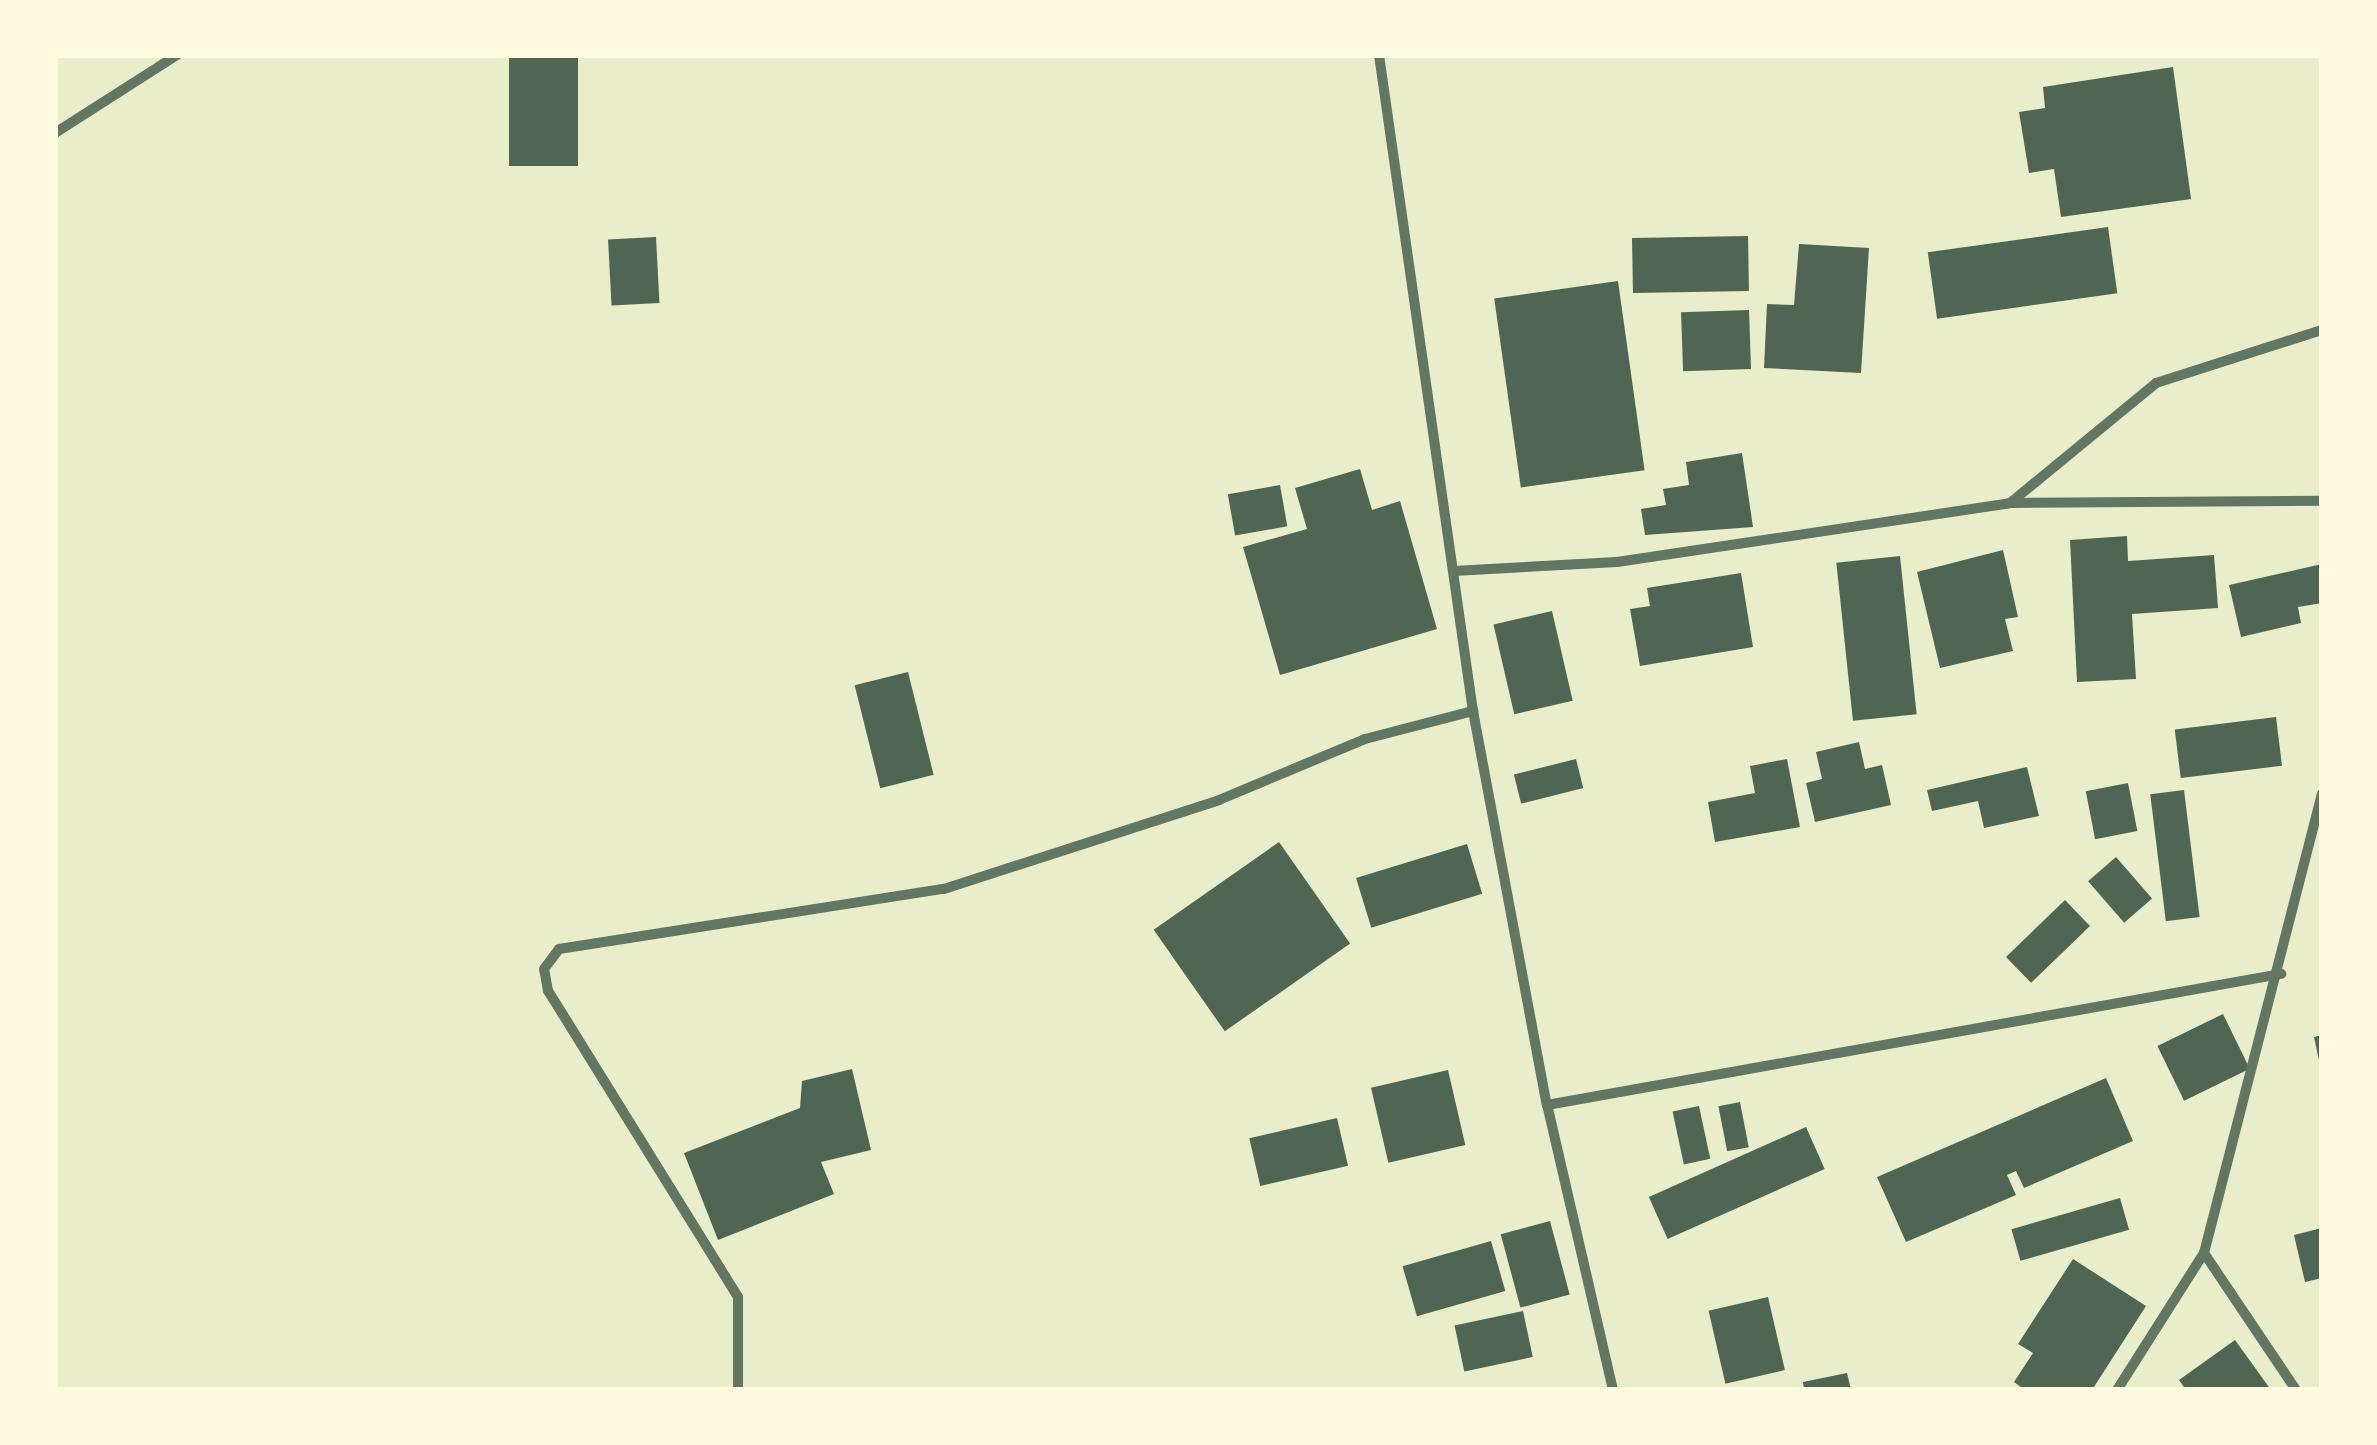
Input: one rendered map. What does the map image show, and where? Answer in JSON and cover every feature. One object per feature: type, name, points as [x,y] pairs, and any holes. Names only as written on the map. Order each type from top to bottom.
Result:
[{"type":"street","points":[[55,133],[177,55]]},
{"type":"street","points":[[1378,55],[1473,711],[1547,1105],[1614,1390]]},
{"type":"street","points":[[2010,504],[2156,383],[2322,330]]},
{"type":"street","points":[[1454,571],[1617,562],[2010,504],[2322,501]]},
{"type":"street","points":[[738,1390],[738,1297],[548,991],[544,969],[559,948],[944,889],[1219,800],[1365,739],[1473,711]]},
{"type":"street","points":[[2117,1390],[2204,1253],[2282,974],[2322,794]]},
{"type":"street","points":[[1547,1105],[2282,974]]},
{"type":"street","points":[[2204,1253],[2296,1390]]},
{"type":"building","points":[[509,55],[578,55],[578,166],[509,166]]},
{"type":"building","points":[[2173,67],[2191,199],[2061,217],[2054,169],[2029,173],[2019,112],[2045,108],[2043,87]]},
{"type":"building","points":[[2108,227],[2117,293],[1937,319],[1928,252]]},
{"type":"building","points":[[1748,236],[1749,291],[1633,293],[1632,238]]},
{"type":"building","points":[[656,237],[659,303],[612,305],[608,240]]},
{"type":"building","points":[[1799,244],[1869,248],[1861,373],[1764,368],[1767,304],[1794,305]]},
{"type":"building","points":[[1618,281],[1645,470],[1521,488],[1494,298]]},
{"type":"building","points":[[1749,310],[1751,369],[1683,371],[1681,312]]},
{"type":"building","points":[[1742,453],[1753,527],[1645,535],[1641,509],[1666,505],[1663,489],[1689,485],[1686,462]]},
{"type":"building","points":[[1360,469],[1372,510],[1400,501],[1437,629],[1280,675],[1243,547],[1307,529],[1295,488]]},
{"type":"building","points":[[1280,485],[1287,526],[1235,536],[1228,494]]},
{"type":"building","points":[[2127,536],[2128,561],[2214,555],[2218,608],[2132,614],[2136,679],[2077,682],[2070,540]]},
{"type":"building","points":[[2003,550],[2018,617],[2005,619],[2013,651],[1940,668],[1917,572]]},
{"type":"building","points":[[1900,556],[1917,714],[1853,721],[1836,563]]},
{"type":"building","points":[[2322,564],[2322,603],[2298,607],[2301,623],[2241,637],[2229,585]]},
{"type":"building","points":[[1741,573],[1753,647],[1640,666],[1630,609],[1650,606],[1647,588]]},
{"type":"building","points":[[1552,611],[1573,701],[1514,714],[1494,624]]},
{"type":"building","points":[[908,672],[934,775],[880,788],[855,685]]},
{"type":"building","points":[[2276,717],[2282,766],[2181,778],[2175,729]]},
{"type":"building","points":[[1859,742],[1865,769],[1882,765],[1891,805],[1815,822],[1806,783],[1822,779],[1816,752]]},
{"type":"building","points":[[1576,759],[1583,788],[1521,804],[1514,774]]},
{"type":"building","points":[[1787,759],[1800,827],[1715,842],[1708,802],[1755,793],[1750,766]]},
{"type":"building","points":[[2027,767],[2039,816],[1984,828],[1978,801],[1932,811],[1927,790]]},
{"type":"building","points":[[2128,783],[2137,831],[2095,839],[2086,791]]},
{"type":"building","points":[[2184,790],[2200,917],[2166,921],[2150,794]]},
{"type":"building","points":[[1279,842],[1350,944],[1225,1031],[1154,930]]},
{"type":"building","points":[[1467,844],[1482,894],[1371,928],[1356,878]]},
{"type":"building","points":[[2116,857],[2152,899],[2124,923],[2088,881]]},
{"type":"building","points":[[2065,900],[2090,926],[2031,983],[2006,957]]},
{"type":"building","points":[[2223,1014],[2250,1069],[2184,1101],[2157,1046]]},
{"type":"building","points":[[2322,1035],[2322,1065],[2320,1065],[2314,1037]]},
{"type":"building","points":[[852,1069],[871,1150],[821,1162],[834,1194],[718,1240],[684,1153],[800,1108],[802,1081]]},
{"type":"building","points":[[1448,1070],[1465,1145],[1388,1163],[1371,1088]]},
{"type":"building","points":[[2106,1078],[2133,1141],[2024,1188],[2016,1171],[2007,1175],[2016,1195],[1906,1242],[1877,1177]]},
{"type":"building","points":[[1740,1102],[1749,1147],[1727,1151],[1718,1106]]},
{"type":"building","points":[[1699,1106],[1710,1159],[1684,1164],[1673,1112]]},
{"type":"building","points":[[1337,1118],[1348,1166],[1260,1186],[1249,1138]]},
{"type":"building","points":[[1806,1127],[1825,1169],[1668,1239],[1649,1197]]},
{"type":"building","points":[[2120,1198],[2129,1230],[2020,1261],[2011,1229]]},
{"type":"building","points":[[1550,1221],[1570,1294],[1520,1308],[1501,1234]]},
{"type":"building","points":[[2322,1228],[2322,1278],[2305,1282],[2294,1235]]},
{"type":"building","points":[[1491,1241],[1505,1291],[1417,1316],[1403,1266]]},
{"type":"building","points":[[2073,1259],[2146,1306],[2092,1390],[2025,1390],[2014,1382],[2033,1353],[2018,1344]]},
{"type":"building","points":[[1768,1297],[1785,1370],[1725,1384],[1709,1311]]},
{"type":"building","points":[[1523,1311],[1533,1357],[1464,1372],[1455,1326]]},
{"type":"building","points":[[2235,1340],[2271,1390],[2186,1390],[2179,1380]]},
{"type":"building","points":[[1847,1373],[1851,1390],[1804,1390],[1803,1382]]}]
